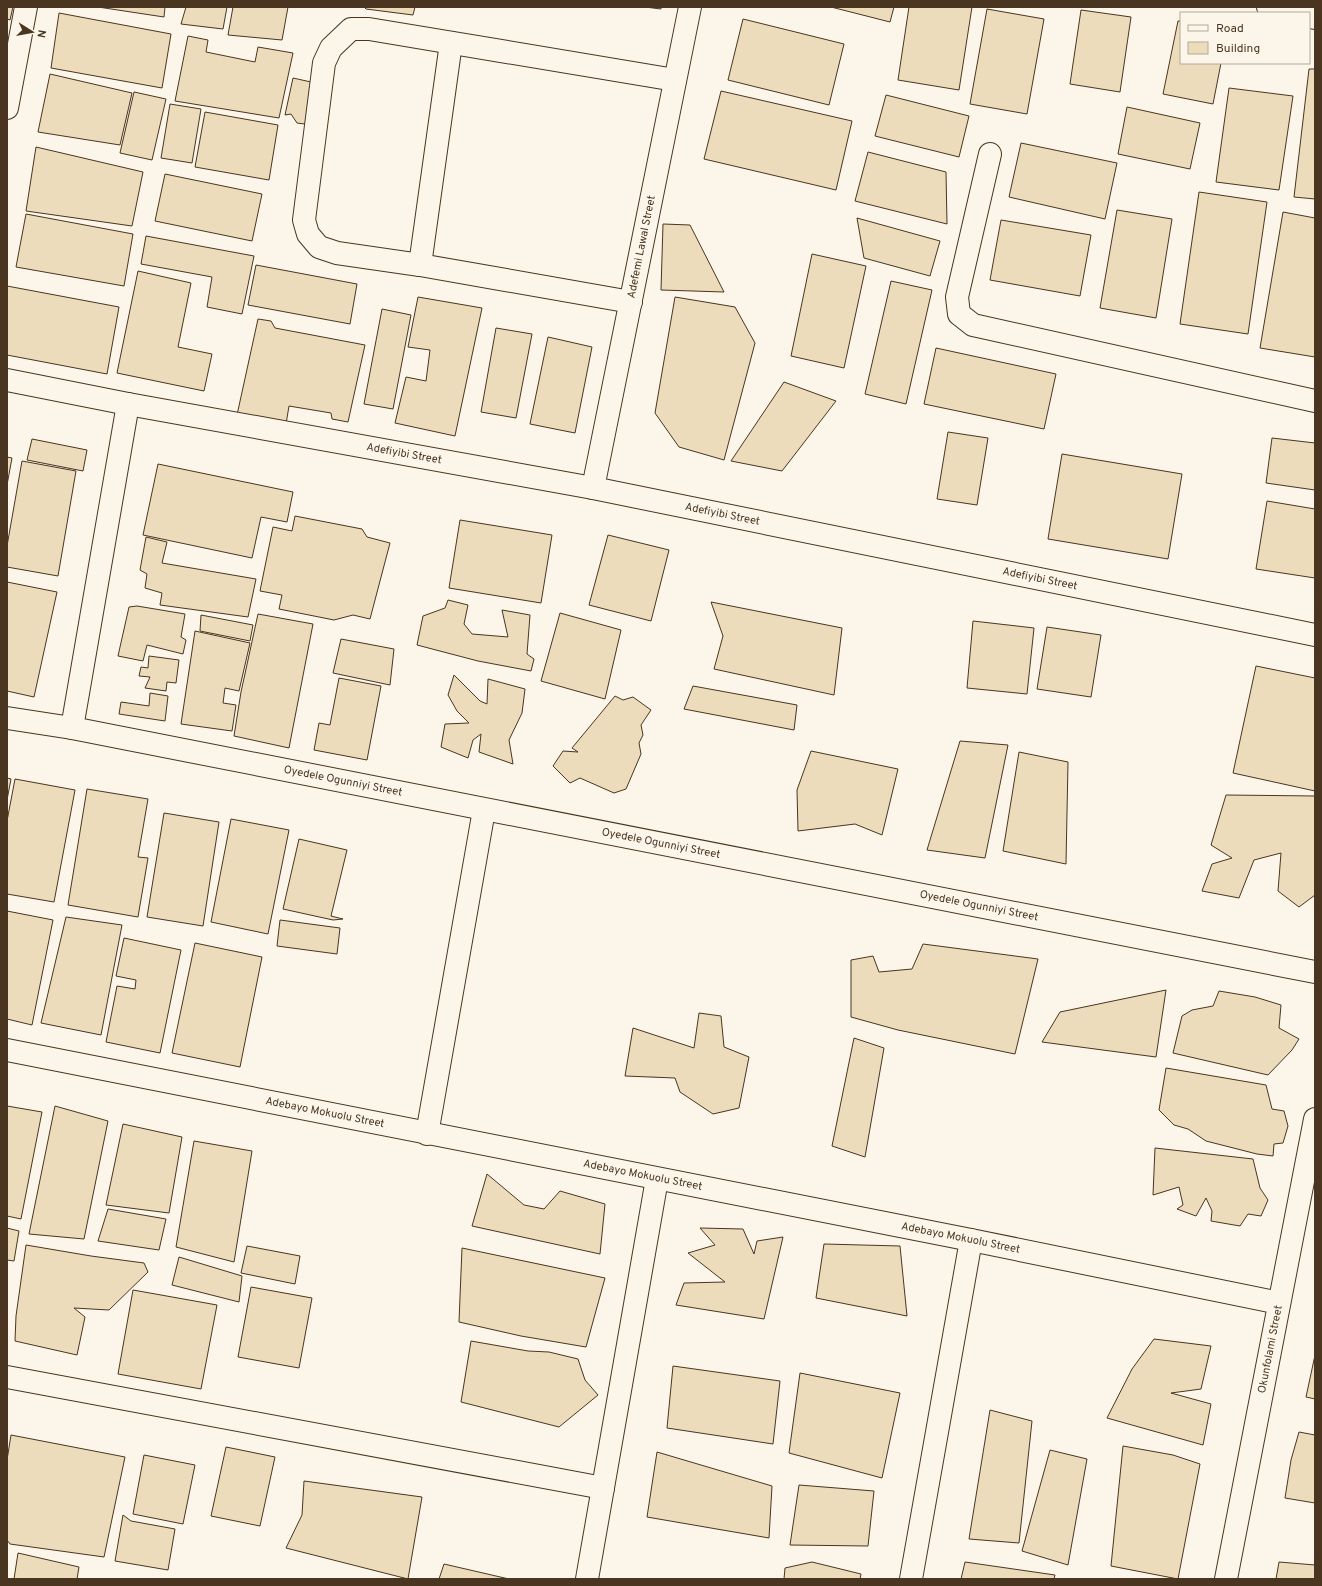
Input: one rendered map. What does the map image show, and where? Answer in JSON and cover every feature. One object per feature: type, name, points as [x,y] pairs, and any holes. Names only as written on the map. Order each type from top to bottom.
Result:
[{"type":"street","points":[[7,108],[26,7]]},
{"type":"street","name":"Adefemi Lawal Street","points":[[593,488],[690,7]]},
{"type":"street","points":[[1268,7],[1289,12]]},
{"type":"street","points":[[631,302],[420,265],[337,253],[319,247],[308,234],[304,220],[324,63],[331,48],[351,30],[369,29],[675,80]]},
{"type":"street","points":[[420,265],[451,43]]},
{"type":"street","points":[[990,154],[957,297],[959,314],[973,325],[1315,401]]},
{"type":"street","name":"Adefiyibi Street","points":[[7,380],[128,404],[593,488],[1315,635]]},
{"type":"street","points":[[72,728],[128,404]]},
{"type":"street","name":"Oyedele Ogunniyi Street","points":[[7,718],[72,728],[1315,972]]},
{"type":"street","points":[[427,1134],[484,810]]},
{"type":"street","name":"Adebayo Mokuolu Street","points":[[7,1050],[971,1240],[1279,1303]]},
{"type":"street","name":"Okunfolami Street","points":[[1226,1579],[1315,1119]]},
{"type":"street","points":[[587,1579],[657,1179]]},
{"type":"street","points":[[911,1579],[971,1240]]},
{"type":"street","points":[[7,1377],[603,1488]]},
{"type":"building","points":[[7,7],[13,7],[10,20],[7,19]]},
{"type":"building","points":[[98,7],[165,7],[164,17]]},
{"type":"building","points":[[186,7],[227,7],[223,29],[181,24]]},
{"type":"building","points":[[233,7],[288,7],[282,40],[228,35]]},
{"type":"building","points":[[364,7],[415,7],[413,15],[366,9]]},
{"type":"building","points":[[645,7],[661,7],[661,9]]},
{"type":"building","points":[[831,7],[894,7],[890,22]]},
{"type":"building","points":[[909,7],[972,7],[959,90],[898,80]]},
{"type":"building","points":[[987,9],[1044,19],[1027,114],[970,104]]},
{"type":"building","points":[[1081,10],[1131,17],[1120,92],[1070,84]]},
{"type":"building","points":[[59,13],[171,34],[162,88],[51,68]]},
{"type":"building","points":[[743,19],[844,44],[829,105],[728,80]]},
{"type":"building","points":[[1178,21],[1180,21],[1180,64],[1221,64],[1213,104],[1163,94]]},
{"type":"building","points":[[188,36],[208,40],[206,52],[255,62],[258,47],[293,53],[279,118],[175,101]]},
{"type":"building","points":[[1309,69],[1315,69],[1315,199],[1294,197]]},
{"type":"building","points":[[50,74],[132,93],[120,145],[38,132]]},
{"type":"building","points":[[293,78],[311,82],[312,125],[297,123],[291,114],[285,115]]},
{"type":"building","points":[[1229,88],[1293,96],[1279,190],[1216,182]]},
{"type":"building","points":[[721,91],[852,121],[836,190],[704,159]]},
{"type":"building","points":[[134,92],[166,99],[152,160],[120,153]]},
{"type":"building","points":[[886,95],[969,116],[959,157],[875,136]]},
{"type":"building","points":[[170,104],[201,109],[192,163],[161,158]]},
{"type":"building","points":[[1127,107],[1200,123],[1190,169],[1118,154]]},
{"type":"building","points":[[205,112],[278,125],[269,180],[195,167]]},
{"type":"building","points":[[1021,143],[1117,163],[1105,219],[1009,197]]},
{"type":"building","points":[[36,147],[143,172],[132,226],[26,211]]},
{"type":"building","points":[[868,152],[946,172],[947,224],[855,201]]},
{"type":"building","points":[[165,174],[262,194],[252,241],[155,221]]},
{"type":"building","points":[[1199,192],[1267,202],[1248,334],[1180,324]]},
{"type":"building","points":[[1117,210],[1172,219],[1156,318],[1100,308]]},
{"type":"building","points":[[1283,212],[1315,218],[1315,357],[1260,348]]},
{"type":"building","points":[[26,214],[133,234],[124,286],[16,267]]},
{"type":"building","points":[[857,218],[940,241],[930,276],[864,258]]},
{"type":"building","points":[[1001,220],[1091,235],[1080,296],[990,280]]},
{"type":"building","points":[[663,224],[690,225],[724,292],[661,290]]},
{"type":"building","points":[[146,236],[254,256],[242,314],[207,307],[212,277],[141,264]]},
{"type":"building","points":[[812,254],[866,266],[844,368],[791,356]]},
{"type":"building","points":[[256,265],[357,284],[350,324],[248,305]]},
{"type":"building","points":[[138,271],[191,283],[178,347],[212,354],[204,391],[117,373]]},
{"type":"building","points":[[891,281],[932,290],[906,404],[865,394]]},
{"type":"building","points":[[7,286],[119,307],[107,374],[7,355]]},
{"type":"building","points":[[418,297],[482,308],[455,436],[395,423],[406,377],[426,381],[430,350],[408,347]]},
{"type":"building","points":[[675,297],[735,307],[755,343],[724,460],[679,447],[655,413]]},
{"type":"building","points":[[382,309],[411,315],[393,409],[364,404]]},
{"type":"building","points":[[258,319],[271,321],[275,328],[365,345],[348,422],[332,419],[331,413],[289,406],[286,424],[237,415]]},
{"type":"building","points":[[496,328],[532,334],[516,418],[481,412]]},
{"type":"building","points":[[548,337],[592,347],[575,433],[530,424]]},
{"type":"building","points":[[936,348],[1056,374],[1044,429],[924,404]]},
{"type":"building","points":[[784,382],[836,401],[782,471],[731,461]]},
{"type":"building","points":[[948,432],[988,438],[977,505],[937,499]]},
{"type":"building","points":[[1272,438],[1315,443],[1315,490],[1266,483]]},
{"type":"building","points":[[32,439],[87,450],[83,471],[27,460]]},
{"type":"building","points":[[1062,454],[1182,474],[1168,559],[1048,539]]},
{"type":"building","points":[[7,457],[12,458],[7,485]]},
{"type":"building","points":[[22,461],[76,471],[58,576],[7,567],[7,546]]},
{"type":"building","points":[[158,464],[293,492],[287,522],[261,517],[252,558],[143,535]]},
{"type":"building","points":[[1267,501],[1315,509],[1315,578],[1256,569]]},
{"type":"building","points":[[295,516],[362,529],[367,537],[390,543],[370,619],[353,615],[334,620],[279,609],[282,595],[260,591],[273,527],[292,531]]},
{"type":"building","points":[[460,520],[552,535],[541,603],[449,588]]},
{"type":"building","points":[[608,535],[669,550],[651,621],[589,605]]},
{"type":"building","points":[[146,537],[167,542],[162,563],[256,579],[248,617],[160,605],[162,593],[145,588],[147,574],[140,570]]},
{"type":"building","points":[[7,582],[57,592],[34,697],[7,691]]},
{"type":"building","points":[[448,600],[468,605],[464,624],[472,634],[508,637],[502,610],[530,615],[527,654],[534,659],[531,671],[478,661],[417,645],[423,616],[445,608]]},
{"type":"building","points":[[711,602],[842,628],[834,695],[714,669],[723,636]]},
{"type":"building","points":[[137,606],[185,614],[181,637],[186,640],[183,654],[147,645],[143,661],[118,656],[129,607]]},
{"type":"building","points":[[560,613],[621,630],[605,699],[541,681]]},
{"type":"building","points":[[258,614],[313,624],[289,748],[234,736],[241,692]]},
{"type":"building","points":[[201,615],[253,625],[250,641],[200,631]]},
{"type":"building","points":[[973,621],[1034,628],[1027,694],[967,688]]},
{"type":"building","points":[[1047,627],[1101,635],[1091,697],[1037,689]]},
{"type":"building","points":[[195,631],[250,643],[239,691],[225,688],[223,703],[236,705],[232,731],[181,724]]},
{"type":"building","points":[[341,639],[394,649],[390,685],[333,673]]},
{"type":"building","points":[[149,656],[179,660],[176,683],[167,682],[166,691],[145,688],[150,677],[139,676],[141,667],[148,668]]},
{"type":"building","points":[[1256,666],[1315,678],[1315,791],[1233,773]]},
{"type":"building","points":[[454,675],[480,701],[487,704],[488,679],[525,689],[522,713],[509,740],[513,764],[479,752],[481,734],[473,740],[468,758],[441,747],[445,724],[469,723],[457,711],[448,695]]},
{"type":"building","points":[[339,678],[381,686],[367,760],[314,750],[319,723],[330,725]]},
{"type":"building","points":[[693,686],[797,705],[794,730],[684,709]]},
{"type":"building","points":[[150,693],[168,696],[165,721],[119,714],[121,702],[149,706]]},
{"type":"building","points":[[615,696],[623,700],[633,697],[651,710],[641,725],[643,735],[639,743],[641,754],[626,789],[614,793],[580,778],[570,783],[553,766],[563,751],[578,752],[572,748]]},
{"type":"building","points":[[960,741],[1008,745],[985,858],[927,850]]},
{"type":"building","points":[[811,751],[898,769],[882,835],[855,824],[798,831],[797,790]]},
{"type":"building","points":[[1019,752],[1068,762],[1066,864],[1003,851]]},
{"type":"building","points":[[7,778],[11,779],[7,800]]},
{"type":"building","points":[[15,779],[75,790],[54,902],[7,894],[7,821]]},
{"type":"building","points":[[87,789],[148,799],[138,857],[148,858],[138,917],[68,905]]},
{"type":"building","points":[[1226,795],[1315,796],[1315,895],[1299,907],[1278,891],[1281,853],[1254,860],[1239,898],[1202,891],[1212,864],[1232,858],[1211,845]]},
{"type":"building","points":[[164,813],[219,822],[203,926],[147,917]]},
{"type":"building","points":[[231,819],[289,830],[268,934],[211,922]]},
{"type":"building","points":[[299,839],[347,850],[331,916],[343,919],[333,920],[283,909]]},
{"type":"building","points":[[7,911],[53,920],[32,1025],[7,1019]]},
{"type":"building","points":[[66,917],[122,925],[101,1035],[41,1023]]},
{"type":"building","points":[[280,920],[340,928],[337,954],[277,946]]},
{"type":"building","points":[[124,938],[181,950],[160,1053],[106,1042],[117,986],[135,989],[136,980],[116,976]]},
{"type":"building","points":[[195,943],[262,957],[240,1067],[172,1053]]},
{"type":"building","points":[[923,944],[1038,959],[1015,1054],[898,1030],[851,1017],[851,960],[873,956],[879,972],[912,969]]},
{"type":"building","points":[[1166,990],[1156,1057],[1042,1042],[1060,1012]]},
{"type":"building","points":[[1219,991],[1255,997],[1281,1005],[1279,1028],[1299,1039],[1292,1050],[1268,1075],[1173,1053],[1182,1016],[1192,1010],[1213,1006]]},
{"type":"building","points":[[699,1013],[721,1016],[724,1047],[749,1057],[739,1108],[713,1114],[680,1092],[675,1078],[625,1076],[633,1028],[694,1048]]},
{"type":"building","points":[[854,1038],[884,1048],[865,1157],[832,1146]]},
{"type":"building","points":[[1166,1068],[1266,1085],[1272,1109],[1284,1111],[1288,1126],[1283,1143],[1274,1144],[1273,1156],[1257,1154],[1206,1141],[1188,1129],[1174,1125],[1159,1110]]},
{"type":"building","points":[[7,1106],[42,1112],[21,1219],[7,1216]]},
{"type":"building","points":[[55,1106],[108,1121],[84,1239],[29,1234]]},
{"type":"building","points":[[123,1124],[182,1137],[169,1213],[106,1205]]},
{"type":"building","points":[[194,1141],[252,1151],[234,1262],[176,1247]]},
{"type":"building","points":[[1155,1148],[1253,1159],[1260,1188],[1268,1200],[1261,1216],[1248,1214],[1240,1226],[1211,1221],[1212,1211],[1206,1198],[1196,1216],[1177,1209],[1183,1205],[1179,1187],[1153,1195]]},
{"type":"building","points":[[487,1174],[524,1205],[544,1209],[560,1191],[605,1204],[600,1254],[472,1226]]},
{"type":"building","points":[[108,1209],[166,1219],[159,1250],[98,1241]]},
{"type":"building","points":[[7,1228],[19,1231],[14,1261],[7,1260]]},
{"type":"building","points":[[700,1228],[743,1229],[754,1254],[757,1241],[783,1237],[764,1319],[676,1305],[684,1283],[725,1282],[688,1253],[715,1245]]},
{"type":"building","points":[[824,1244],[900,1246],[907,1316],[816,1298]]},
{"type":"building","points":[[26,1245],[144,1263],[148,1272],[109,1310],[74,1308],[85,1317],[77,1355],[15,1341],[16,1316]]},
{"type":"building","points":[[247,1246],[300,1256],[295,1284],[241,1273]]},
{"type":"building","points":[[462,1248],[605,1278],[586,1347],[521,1336],[459,1322]]},
{"type":"building","points":[[179,1257],[242,1276],[239,1302],[172,1285]]},
{"type":"building","points":[[251,1287],[312,1298],[299,1368],[238,1357]]},
{"type":"building","points":[[133,1290],[217,1305],[201,1389],[118,1374]]},
{"type":"building","points":[[1154,1339],[1211,1346],[1201,1389],[1171,1393],[1211,1404],[1203,1445],[1107,1418],[1132,1369]]},
{"type":"building","points":[[471,1341],[528,1351],[549,1352],[578,1359],[585,1380],[598,1395],[559,1427],[461,1402]]},
{"type":"building","points":[[1315,1355],[1315,1399],[1306,1397]]},
{"type":"building","points":[[673,1366],[780,1381],[773,1444],[667,1428]]},
{"type":"building","points":[[800,1373],[900,1393],[882,1478],[789,1453]]},
{"type":"building","points":[[990,1410],[1032,1421],[1019,1543],[969,1539]]},
{"type":"building","points":[[1299,1432],[1315,1435],[1315,1503],[1285,1498],[1291,1460]]},
{"type":"building","points":[[11,1435],[125,1457],[104,1557],[10,1544],[7,1540],[7,1460]]},
{"type":"building","points":[[1123,1446],[1173,1455],[1200,1464],[1178,1579],[1111,1566]]},
{"type":"building","points":[[226,1447],[275,1457],[260,1526],[211,1516]]},
{"type":"building","points":[[1050,1450],[1087,1459],[1068,1565],[1022,1551]]},
{"type":"building","points":[[657,1452],[772,1486],[769,1538],[647,1517]]},
{"type":"building","points":[[144,1455],[195,1465],[183,1524],[133,1514]]},
{"type":"building","points":[[304,1481],[422,1497],[408,1579],[286,1548],[302,1515]]},
{"type":"building","points":[[799,1485],[874,1491],[868,1546],[790,1545]]},
{"type":"building","points":[[123,1515],[131,1521],[175,1529],[168,1570],[115,1561]]},
{"type":"building","points":[[18,1553],[79,1567],[77,1579],[14,1579]]},
{"type":"building","points":[[812,1562],[861,1574],[860,1579],[784,1579],[785,1568]]},
{"type":"building","points":[[965,1562],[1055,1575],[1054,1579],[961,1579]]},
{"type":"building","points":[[1279,1562],[1315,1565],[1315,1579],[1276,1579]]},
{"type":"building","points":[[444,1564],[509,1579],[439,1579]]}]
